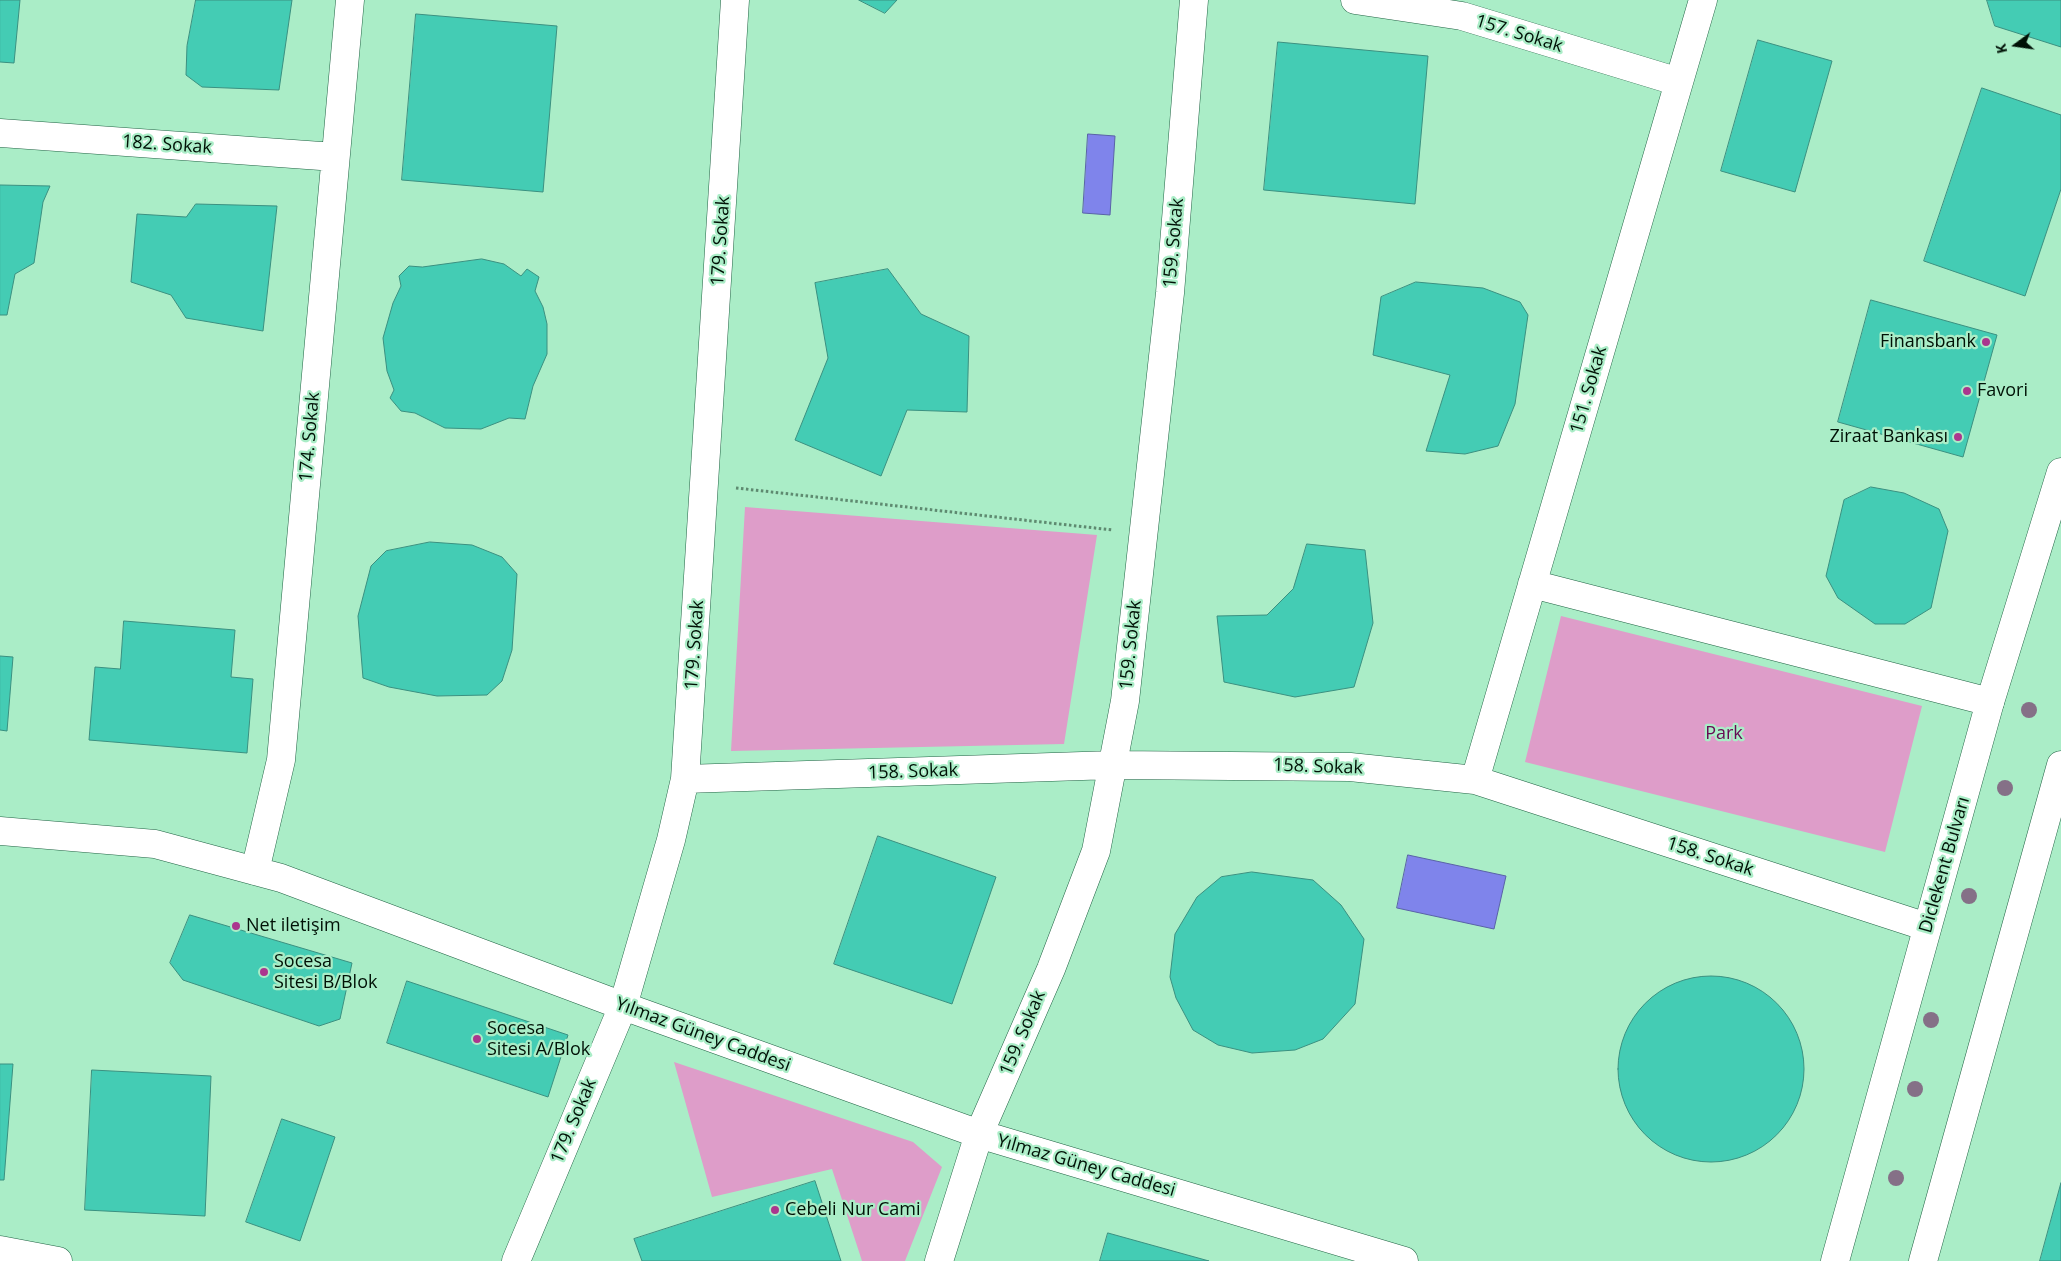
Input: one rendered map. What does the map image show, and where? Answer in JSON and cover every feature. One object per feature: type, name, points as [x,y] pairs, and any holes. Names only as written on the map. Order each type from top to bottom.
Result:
[{"type":"street","name":"174. Sokak","points":[[256,871],[281,760],[350,0]]},
{"type":"street","name":"179. Sokak","points":[[516,1261],[623,1006],[671,840],[686,778],[735,0]]},
{"type":"street","name":"159. Sokak","points":[[939,1261],[980,1134],[1051,969],[1096,851],[1125,701],[1170,293],[1194,0]]},
{"type":"street","name":"157. Sokak","points":[[1355,0],[1462,16],[1679,82]]},
{"type":"street","name":"151. Sokak","points":[[1475,780],[1703,0]]},
{"type":"street","name":"182. Sokak","points":[[0,133],[335,156]]},
{"type":"street","name":"Diclekent Bulvarı","points":[[1835,1261],[1990,702],[2061,472]]},
{"type":"street","points":[[1532,584],[1990,702]]},
{"type":"street","name":"158. Sokak","points":[[686,778],[1113,765],[1350,767],[1475,780],[1927,927]]},
{"type":"street","points":[[1923,1261],[2061,765]]},
{"type":"street","name":"Yılmaz Güney Caddesi","points":[[0,832],[155,844],[281,878],[623,1006],[980,1134],[1344,1252],[1404,1261]]},
{"type":"street","points":[[0,1250],[58,1261]]},
{"type":"path","points":[[705,485],[1143,533]]},
{"type":"green space","points":[[745,507],[1097,535],[1064,744],[731,751]]},
{"type":"green space","name":"Park","points":[[1561,616],[1922,706],[1885,852],[1525,762]]},
{"type":"green space","points":[[674,1062],[913,1142],[942,1167],[905,1261],[862,1261],[832,1169],[712,1197]]},
{"type":"shaded area","points":[[1088,134],[1115,136],[1110,215],[1083,213]]},
{"type":"shaded area","points":[[1408,855],[1506,876],[1494,929],[1397,908]]},
{"type":"building","points":[[0,0],[20,0],[14,63],[0,62]]},
{"type":"building","points":[[196,0],[292,0],[279,90],[202,87],[186,75],[187,46]]},
{"type":"building","points":[[859,0],[897,0],[885,13]]},
{"type":"building","points":[[1987,0],[2061,0],[2061,47],[1995,26]]},
{"type":"building","points":[[416,14],[557,26],[543,192],[402,180]]},
{"type":"building","points":[[1758,40],[1832,61],[1795,192],[1721,171]]},
{"type":"building","points":[[1278,42],[1428,56],[1415,204],[1264,190]]},
{"type":"building","points":[[1982,88],[2061,115],[2061,189],[2025,296],[1924,261]]},
{"type":"building","points":[[0,185],[50,186],[43,202],[34,263],[15,274],[7,315],[0,315]]},
{"type":"building","points":[[196,204],[277,206],[263,331],[186,318],[171,295],[131,282],[137,214],[186,217]]},
{"type":"building","points":[[482,259],[504,264],[521,276],[527,269],[539,277],[535,291],[543,307],[547,324],[547,354],[533,386],[525,419],[509,418],[481,429],[445,428],[415,413],[401,411],[390,398],[394,390],[387,371],[383,338],[393,303],[401,286],[399,276],[409,266],[422,267]]},
{"type":"building","points":[[888,269],[921,314],[969,336],[967,412],[907,410],[881,476],[795,440],[828,358],[815,283]]},
{"type":"building","points":[[1416,282],[1483,288],[1520,302],[1528,315],[1515,404],[1498,446],[1465,454],[1426,451],[1450,375],[1373,355],[1381,297]]},
{"type":"building","points":[[1871,300],[1997,335],[1963,457],[1838,422]]},
{"type":"building","points":[[1871,487],[1904,493],[1939,509],[1948,531],[1931,608],[1905,624],[1875,624],[1838,598],[1826,576],[1844,500]]},
{"type":"building","points":[[430,542],[472,545],[502,557],[517,574],[512,650],[502,681],[487,695],[437,696],[389,687],[363,678],[358,616],[371,566],[386,551]]},
{"type":"building","points":[[1307,544],[1365,550],[1373,623],[1354,687],[1295,697],[1224,682],[1217,616],[1267,615],[1293,589]]},
{"type":"building","points":[[124,621],[235,630],[231,677],[253,679],[247,753],[89,740],[95,667],[120,669]]},
{"type":"building","points":[[0,656],[13,657],[7,731],[0,730]]},
{"type":"building","points":[[878,836],[996,877],[952,1004],[834,964]]},
{"type":"building","points":[[1252,872],[1313,880],[1341,905],[1364,939],[1355,1004],[1323,1039],[1295,1050],[1252,1053],[1218,1045],[1193,1030],[1176,998],[1170,977],[1175,934],[1197,897],[1221,877]]},
{"type":"building","name":"Socesa Sitesi B/Blok","points":[[190,915],[352,963],[340,1019],[319,1026],[183,980],[170,963]]},
{"type":"building","points":[[1702,976],[1720,976],[1747,983],[1777,1003],[1797,1033],[1804,1060],[1804,1078],[1797,1105],[1777,1135],[1747,1155],[1720,1162],[1702,1162],[1684,1158],[1667,1151],[1652,1141],[1639,1128],[1629,1113],[1622,1096],[1618,1078],[1618,1060],[1622,1042],[1629,1025],[1639,1010],[1652,997],[1667,987],[1684,980]]},
{"type":"building","name":"Socesa Sitesi A/Blok","points":[[407,981],[568,1035],[548,1097],[387,1043]]},
{"type":"building","points":[[0,1064],[13,1064],[4,1180],[0,1180]]},
{"type":"building","points":[[92,1070],[211,1076],[205,1216],[85,1210]]},
{"type":"building","points":[[282,1119],[335,1137],[300,1241],[246,1222]]},
{"type":"building","name":"Cebeli Nur Cami","points":[[815,1181],[841,1261],[642,1261],[634,1239]]},
{"type":"building","points":[[2061,1183],[2061,1261],[2040,1261]]},
{"type":"building","points":[[1108,1233],[1209,1261],[1100,1261]]},
{"type":"place","name":"Finansbank","points":[[1986,342]]},
{"type":"place","name":"Favori","points":[[1967,391]]},
{"type":"place","name":"Ziraat Bankası","points":[[1958,437]]},
{"type":"place","name":"Net iletişim","points":[[236,926]]},
{"type":"place","name":"Socesa Sitesi B/Blok","points":[[264,972]]},
{"type":"place","name":"Socesa Sitesi A/Blok","points":[[477,1039]]},
{"type":"place","name":"Cebeli Nur Cami","points":[[775,1210]]}]
